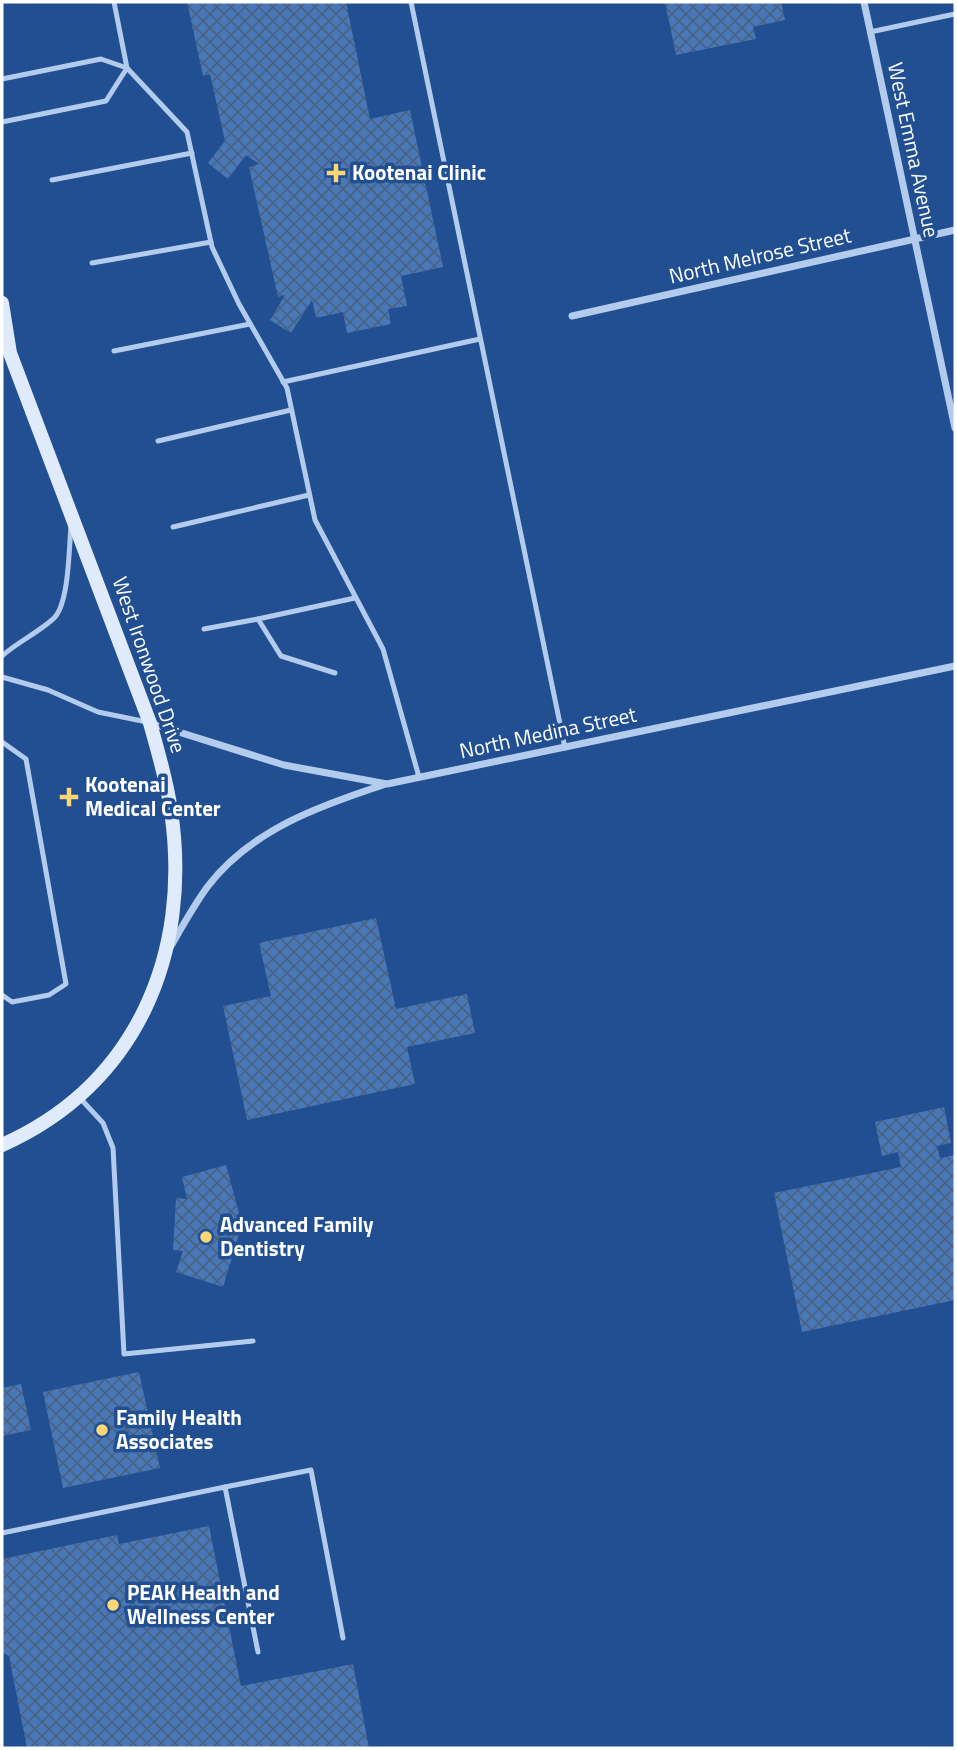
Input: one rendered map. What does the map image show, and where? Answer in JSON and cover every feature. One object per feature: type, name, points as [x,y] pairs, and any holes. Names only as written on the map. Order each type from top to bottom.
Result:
[{"type":"street","name":"West Emma Avenue","points":[[864,2],[955,428]]},
{"type":"street","name":"North Melrose Street","points":[[572,316],[748,279],[955,230]]},
{"type":"street","name":"West Ironwood Drive","points":[[2,303],[6,349],[150,723],[166,783],[175,856],[174,903],[167,952],[155,993],[138,1025],[117,1057],[79,1097],[59,1113],[2,1145]]},
{"type":"street","name":"North Medina Street","points":[[150,723],[284,765],[387,784],[955,666]]},
{"type":"street","points":[[167,952],[210,884],[243,852],[289,820],[387,784]]},
{"type":"lane","points":[[2,122],[106,101],[127,68],[114,2]]},
{"type":"lane","points":[[411,2],[565,748]]},
{"type":"lane","points":[[870,32],[955,14]]},
{"type":"lane","points":[[2,79],[101,59],[127,68],[187,132],[211,242],[223,273],[283,382],[315,520],[383,649],[419,777]]},
{"type":"lane","points":[[52,180],[192,153]]},
{"type":"lane","points":[[92,263],[211,242]]},
{"type":"lane","points":[[114,351],[250,324]]},
{"type":"lane","points":[[283,382],[480,339]]},
{"type":"lane","points":[[158,441],[291,410]]},
{"type":"lane","points":[[173,527],[309,495]]},
{"type":"lane","points":[[2,656],[19,640],[55,617],[65,588],[72,516]]},
{"type":"lane","points":[[204,629],[355,598]]},
{"type":"lane","points":[[258,619],[281,656],[334,673]]},
{"type":"lane","points":[[2,677],[48,690],[98,712],[150,723]]},
{"type":"lane","points":[[2,742],[26,759],[65,984],[49,995],[12,1002],[2,995]]},
{"type":"lane","points":[[79,1097],[103,1123],[113,1148],[124,1354],[253,1341]]},
{"type":"lane","points":[[2,1533],[311,1470],[343,1638]]},
{"type":"lane","points":[[225,1487],[258,1652]]},
{"type":"building","name":"Kootenai Clinic","points":[[187,2],[346,2],[370,119],[410,110],[443,267],[401,276],[407,306],[388,309],[391,324],[347,333],[343,312],[316,318],[312,300],[291,333],[270,320],[285,295],[278,297],[249,167],[259,164],[246,155],[228,179],[208,163],[225,141],[210,74],[203,76]]},
{"type":"building","points":[[665,2],[781,2],[785,20],[753,27],[756,39],[676,55]]},
{"type":"building","points":[[376,918],[396,1009],[467,994],[475,1033],[407,1047],[415,1084],[247,1120],[223,1006],[271,996],[259,943]]},
{"type":"building","points":[[944,1107],[951,1143],[937,1146],[940,1158],[955,1155],[955,1300],[802,1332],[774,1193],[901,1167],[898,1152],[882,1156],[875,1122]]},
{"type":"building","name":"Advanced Family Dentistry","points":[[226,1165],[242,1224],[223,1287],[176,1272],[183,1251],[173,1250],[176,1198],[187,1199],[182,1177]]},
{"type":"building","name":"Family Health Associates","points":[[139,1372],[160,1468],[63,1488],[43,1392]]},
{"type":"building","points":[[21,1384],[31,1430],[2,1436],[2,1388]]},
{"type":"building","name":"PEAK Health and Wellness Center","points":[[209,1526],[241,1686],[353,1664],[369,1748],[27,1748],[9,1656],[2,1652],[2,1559],[117,1535],[119,1544]]},
{"type":"place","name":"Kootenai Clinic","points":[[336,173]]},
{"type":"place","name":"Kootenai Medical Center","points":[[69,797]]},
{"type":"place","name":"Advanced Family Dentistry","points":[[206,1237]]},
{"type":"place","name":"Family Health Associates","points":[[102,1430]]},
{"type":"place","name":"PEAK Health and Wellness Center","points":[[113,1605]]}]
